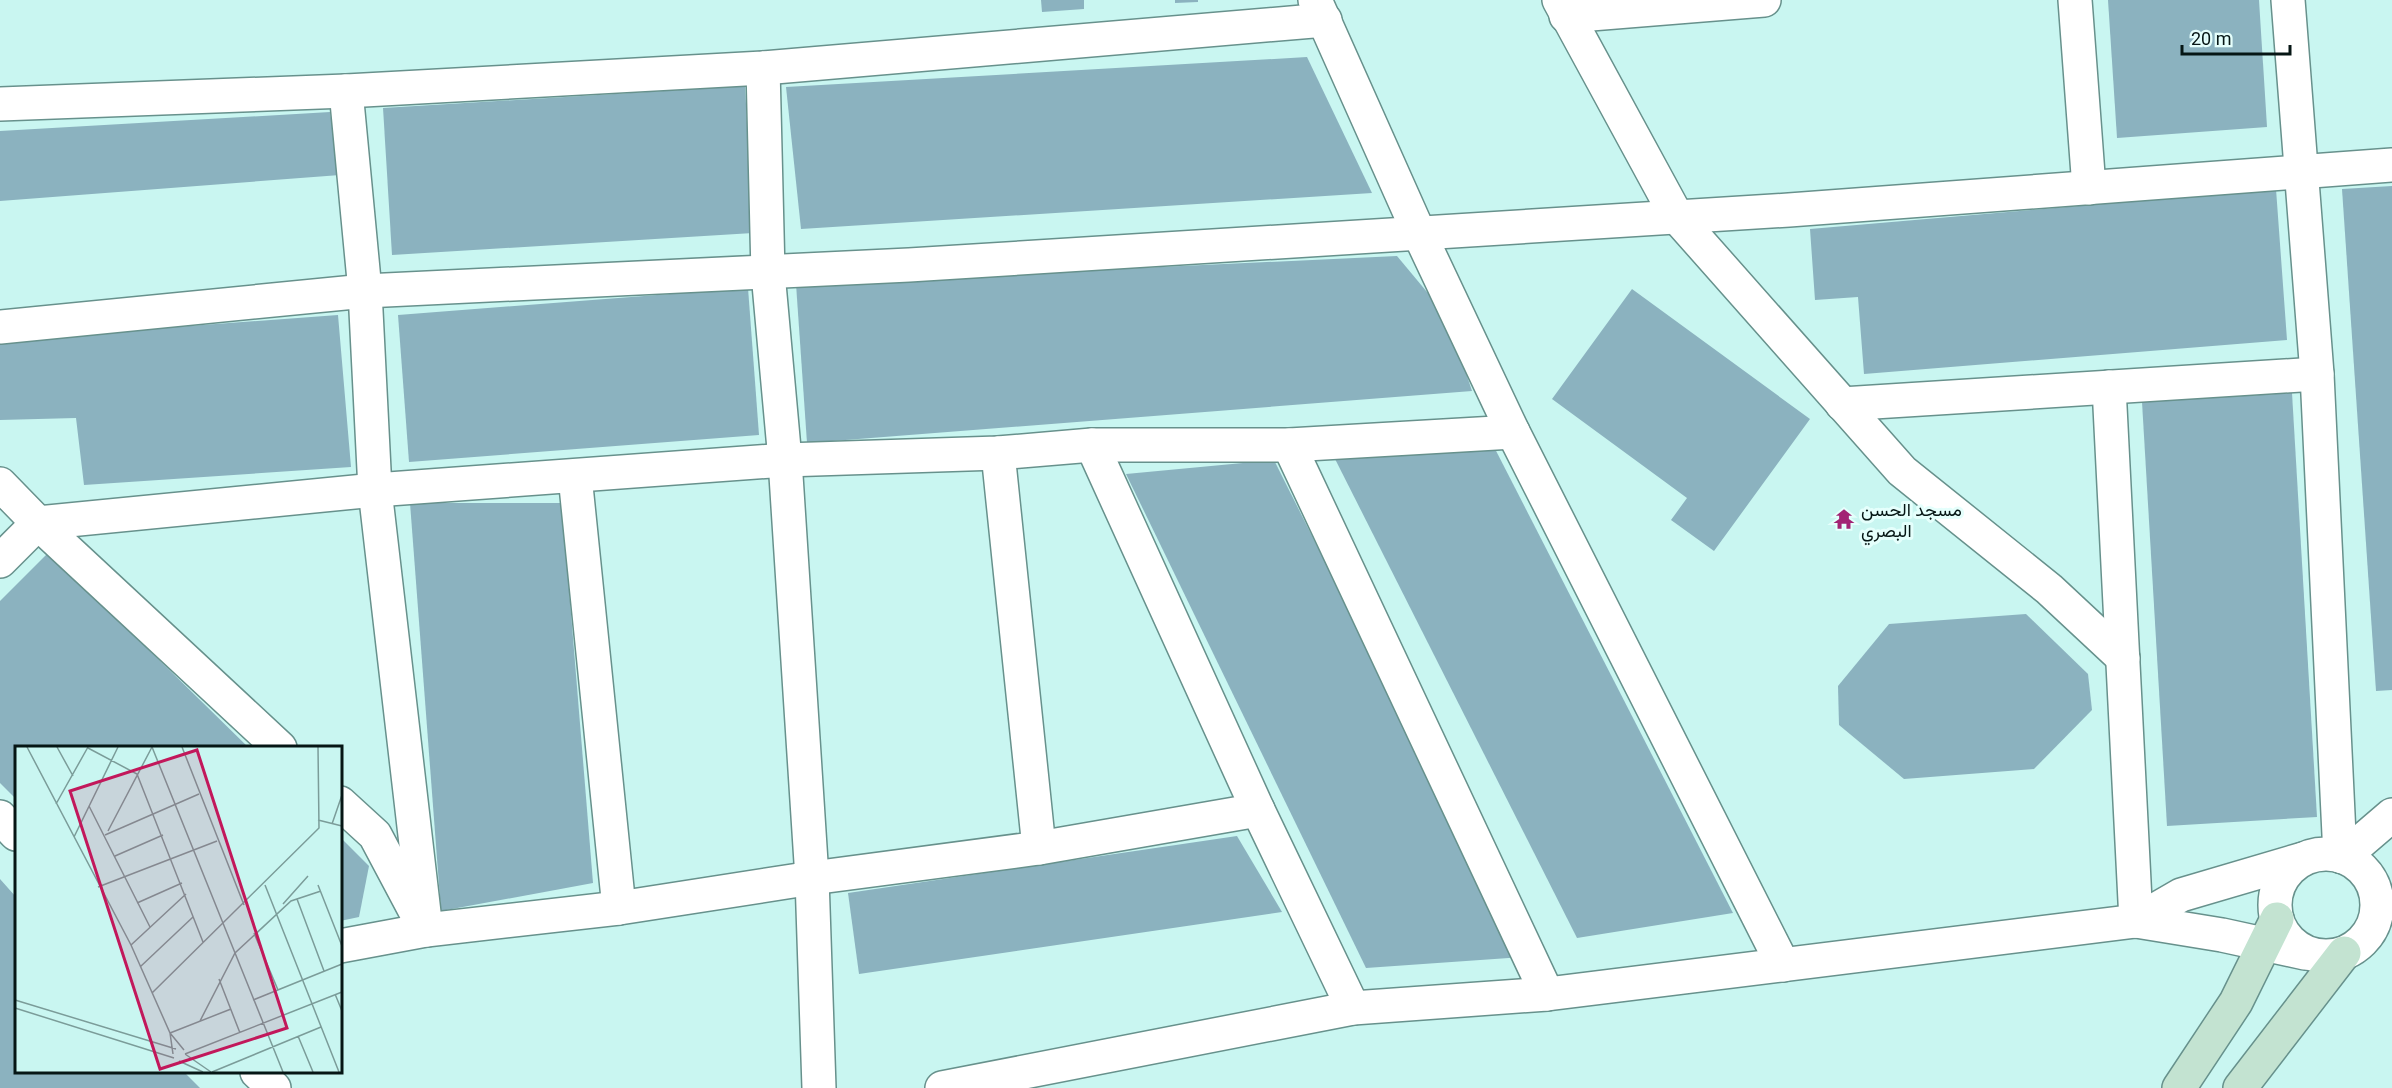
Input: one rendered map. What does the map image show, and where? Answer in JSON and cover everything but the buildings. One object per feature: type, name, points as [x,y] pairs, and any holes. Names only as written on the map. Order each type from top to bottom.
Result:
[{"type":"main road","points":[[2179,1088],[2228,1016],[2271,931]]},
{"type":"main road","points":[[2240,1088],[2344,953]]},
{"type":"street","points":[[1764,0],[1563,8],[1677,217],[1902,471],[2049,589],[2123,658]]},
{"type":"street","points":[[2075,0],[2089,189]]},
{"type":"street","points":[[2288,0],[2317,374],[2342,856]]},
{"type":"street","points":[[0,104],[346,91],[763,68],[1320,10],[1419,233],[1513,432],[1783,965]]},
{"type":"street","points":[[763,68],[768,273],[786,460],[812,878],[819,1088]]},
{"type":"street","points":[[346,91],[365,291],[375,490],[426,930]]},
{"type":"street","points":[[0,327],[365,291],[768,273],[1677,217],[2089,189],[2392,165]]},
{"type":"street","points":[[1842,404],[2317,374]]},
{"type":"street","points":[[2109,387],[2136,921]]},
{"type":"street","points":[[0,561],[38,523],[375,490],[786,460],[998,453],[1092,445],[1289,445],[1513,432]]},
{"type":"street","points":[[1092,445],[1258,810],[1353,1008]]},
{"type":"street","points":[[1289,445],[1547,994]]},
{"type":"street","points":[[998,453],[1038,848]]},
{"type":"street","points":[[575,476],[619,908]]},
{"type":"street","points":[[0,484],[38,523],[279,746]]},
{"type":"street","points":[[342,805],[375,835],[426,930]]},
{"type":"street","points":[[342,946],[426,930],[619,908],[812,878],[1038,848],[1258,810]]},
{"type":"street","points":[[2342,856],[2392,815]]},
{"type":"street","points":[[0,817],[15,833]]},
{"type":"street","points":[[2136,921],[2181,895],[2315,855],[2342,856],[2364,871],[2372,881],[2377,906],[2370,931]]},
{"type":"street","points":[[2271,931],[2277,891],[2283,878],[2303,859]]},
{"type":"street","points":[[942,1088],[1353,1008],[1547,994],[2136,921],[2271,931],[2305,953],[2332,956],[2355,948],[2392,904]]},
{"type":"street","points":[[259,1073],[274,1088]]},
{"type":"place","name":"مسجد الحسن البصري","points":[[1844,519]]}]
